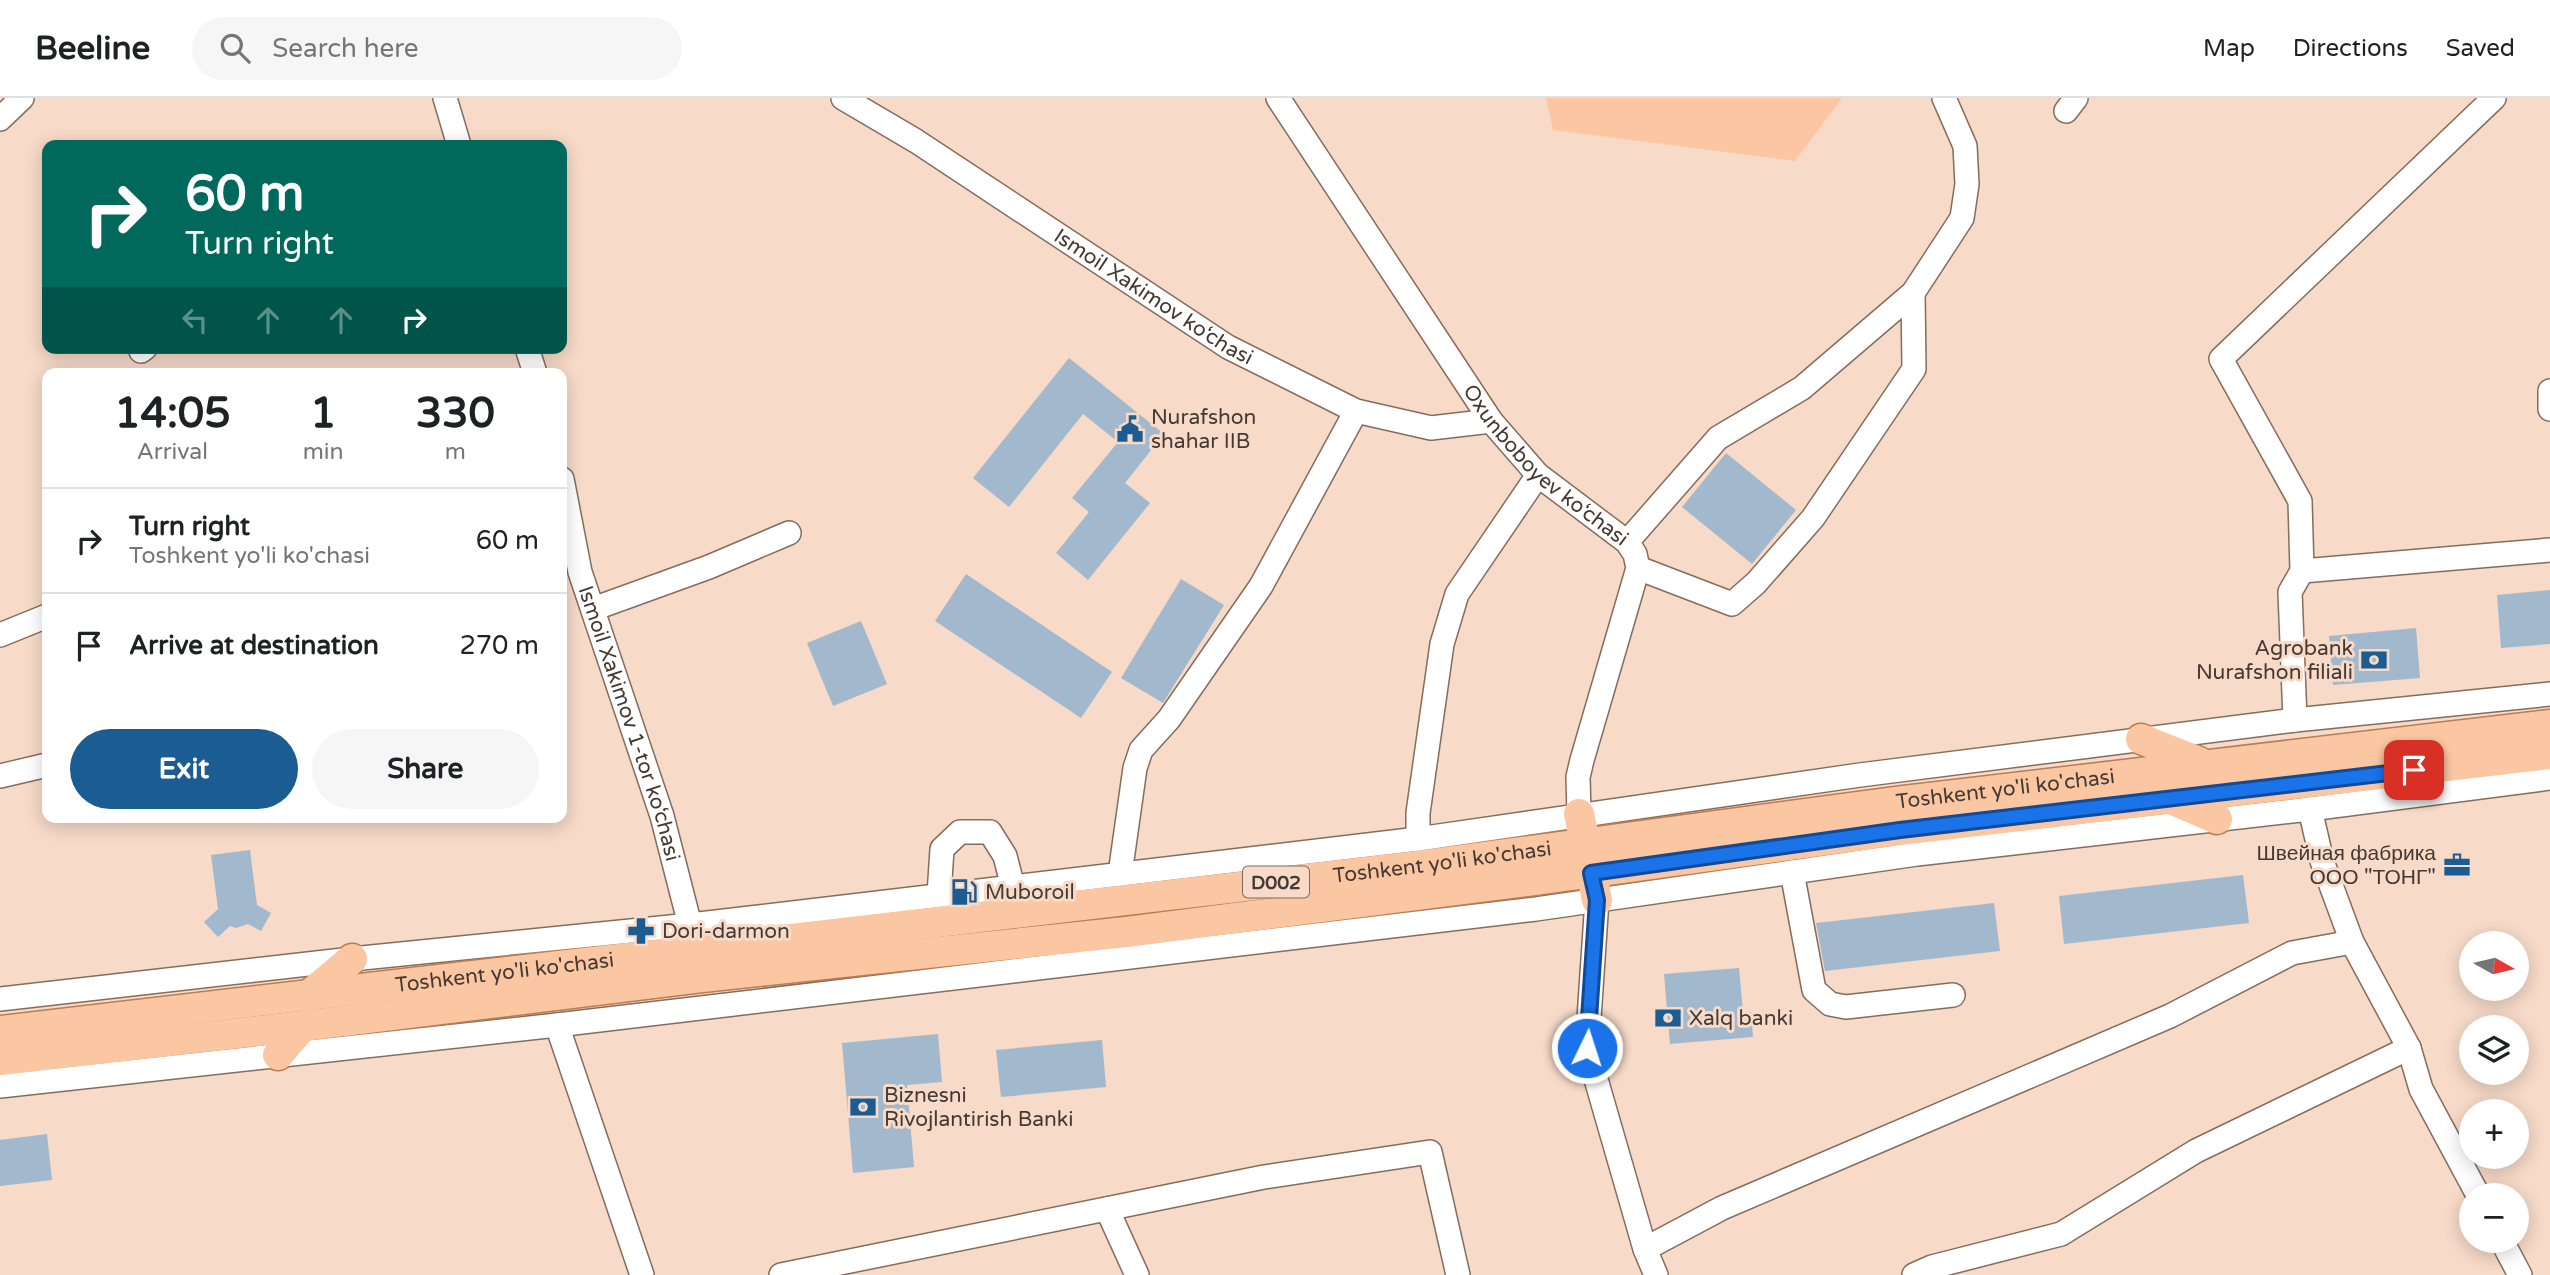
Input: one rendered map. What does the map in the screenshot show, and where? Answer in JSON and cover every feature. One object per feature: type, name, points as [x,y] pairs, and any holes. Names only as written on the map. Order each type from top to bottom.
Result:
[{"type":"main road","name":"Toshkent yo'li ko'chasi","points":[[0,1031],[1418,866],[1582,828],[2203,764],[2550,724]]},
{"type":"main road","points":[[2141,739],[2203,764]]},
{"type":"main road","name":"Toshkent yo'li ko'chasi","points":[[0,1060],[715,975],[1127,944],[1594,886],[1900,830],[2550,754]]},
{"type":"main road","points":[[2171,799],[2217,819]]},
{"type":"main road","name":"Oxunboboyev ko‘chasi","points":[[1582,828],[1594,886]]},
{"type":"main road","points":[[308,996],[352,959]]},
{"type":"main road","points":[[278,1055],[303,1026]]},
{"type":"street","points":[[445,98],[458,140]]},
{"type":"street","name":"Ismoil Xakimov ko‘chasi","points":[[843,98],[916,141],[1228,347],[1356,411],[1430,428],[1491,421]]},
{"type":"street","name":"Oxunboboyev ko‘chasi","points":[[1278,98],[1491,421],[1538,475],[1627,542],[1635,554],[1638,568],[1578,777],[1582,828]]},
{"type":"street","points":[[1627,542],[1718,438],[1802,388],[1913,293],[1962,218],[1966,184],[1965,146],[1944,98]]},
{"type":"street","points":[[2295,720],[2290,592],[2302,571],[2300,501],[2221,359],[2494,98]]},
{"type":"street","points":[[1638,568],[1732,604],[1756,583],[1813,518],[1914,369],[1913,293]]},
{"type":"street","points":[[2550,391],[2550,409]]},
{"type":"street","points":[[1120,874],[1135,768],[1141,750],[1169,719],[1261,586],[1356,411]]},
{"type":"street","points":[[1418,839],[1418,813],[1441,644],[1457,594],[1538,475]]},
{"type":"street","name":"Ismoil Xakimov 1-tor ko‘chasi","points":[[567,505],[580,572],[662,816],[690,925]]},
{"type":"street","points":[[593,609],[709,567],[789,533]]},
{"type":"street","points":[[2302,571],[2550,550]]},
{"type":"street","points":[[0,635],[42,618]]},
{"type":"street","points":[[0,999],[352,959],[690,925],[1418,839],[1582,828],[1860,775],[2295,720],[2550,694]]},
{"type":"street","points":[[0,776],[42,766]]},
{"type":"street","points":[[1656,1275],[1645,1249],[1587,1048],[1594,886],[1792,872],[2550,778]]},
{"type":"street","points":[[2310,809],[2322,860],[2352,942],[2409,1048],[2421,1089],[2472,1183]]},
{"type":"street","points":[[939,895],[942,849],[960,832],[990,832],[1005,856],[1013,887]]},
{"type":"street","points":[[1792,872],[1814,990],[1830,1004],[1846,1007],[1953,995]]},
{"type":"street","points":[[1645,1249],[1722,1208],[2170,1016],[2292,953],[2352,942]]},
{"type":"street","points":[[0,1086],[556,1025],[1127,944]]},
{"type":"street","points":[[556,1025],[642,1275]]},
{"type":"street","points":[[1914,1275],[1932,1267],[2061,1234],[2196,1151],[2409,1048]]},
{"type":"street","points":[[781,1275],[1264,1177],[1430,1152],[1458,1275]]},
{"type":"street","points":[[1107,1209],[1137,1275]]},
{"type":"street","points":[[2508,1253],[2520,1275]]},
{"type":"shaded area","points":[[1546,98],[1842,98],[1795,161],[1553,130]]},
{"type":"building","points":[[1069,358],[1164,434],[1125,483],[1150,503],[1088,580],[1056,553],[1089,512],[1072,498],[1118,442],[1083,414],[1009,507],[973,478]]},
{"type":"building","points":[[1726,453],[1796,510],[1752,564],[1682,507]]},
{"type":"building","points":[[966,574],[1112,672],[1081,718],[935,621]]},
{"type":"building","points":[[1181,579],[1224,605],[1163,703],[1121,678]]},
{"type":"building","points":[[2550,590],[2550,644],[2501,648],[2497,595]]},
{"type":"building","points":[[861,621],[887,684],[833,706],[807,643]]},
{"type":"building","points":[[2416,628],[2420,678],[2333,685],[2329,636]]},
{"type":"building","points":[[250,850],[257,905],[271,913],[261,931],[248,924],[236,928],[230,926],[218,937],[204,922],[218,909],[211,855]]},
{"type":"building","points":[[2243,875],[2249,923],[2064,944],[2059,896]]},
{"type":"building","points":[[1994,903],[2000,951],[1825,971],[1816,923]]},
{"type":"building","points":[[1739,968],[1743,1012],[1751,1012],[1753,1037],[1670,1044],[1664,974]]},
{"type":"building","points":[[938,1034],[942,1082],[907,1085],[914,1167],[853,1173],[842,1043]]},
{"type":"building","points":[[1102,1040],[1106,1087],[1001,1097],[996,1050]]},
{"type":"building","points":[[47,1134],[52,1180],[0,1186],[0,1140]]},
{"type":"place","name":"Nurafshon shahar IIB","points":[[1130,429]]},
{"type":"place","name":"Agrobank Nurafshon filiali","points":[[2374,660]]},
{"type":"place","name":"Швейная фабрика ООО \"ТОНГ\"","points":[[2457,865]]},
{"type":"place","name":"Muboroil","points":[[964,892]]},
{"type":"place","name":"Dori-darmon","points":[[641,931]]},
{"type":"place","name":"Xalq banki","points":[[1668,1018]]},
{"type":"place","name":"Biznesni Rivojlantirish Banki","points":[[863,1107]]},
{"type":"route","points":[[1587,1048],[1597,900],[1591,873],[1900,830],[2414,770]]}]
